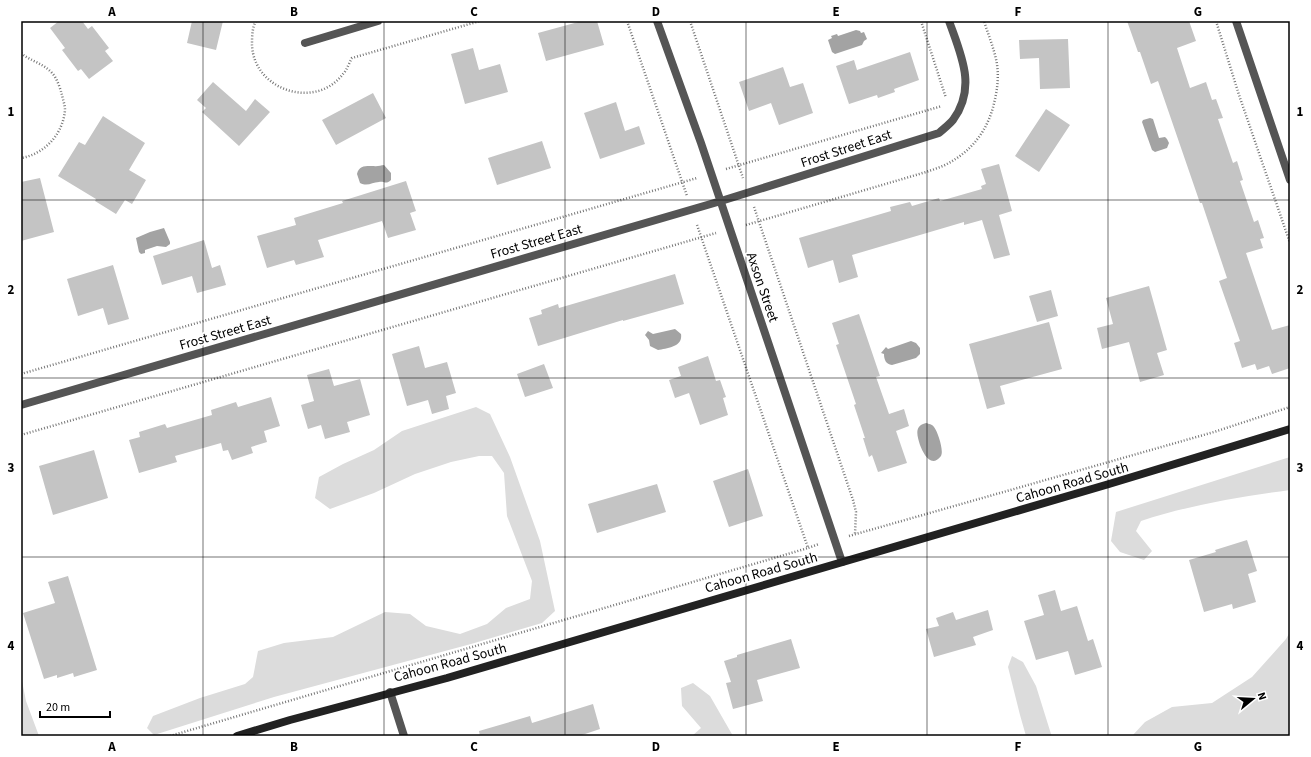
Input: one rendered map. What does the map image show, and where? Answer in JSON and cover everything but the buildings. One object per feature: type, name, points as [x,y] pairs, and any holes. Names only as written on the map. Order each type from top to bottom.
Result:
[{"type":"main road","name":"Cahoon Road South","points":[[237,736],[390,692],[447,678],[1109,484],[1290,428]]},
{"type":"street","points":[[305,43],[378,21]]},
{"type":"street","name":"Axson Street","points":[[657,21],[712,173],[842,562]]},
{"type":"street","name":"Frost Street East","points":[[21,405],[691,210],[939,132],[952,122],[962,105],[966,79],[965,66],[949,21]]},
{"type":"street","points":[[1236,21],[1290,180]]},
{"type":"street","points":[[390,692],[404,736]]},
{"type":"path","points":[[256,21],[252,38],[252,54],[260,71],[270,81],[282,89],[295,93],[324,89],[334,83],[344,74],[352,58],[480,21]]},
{"type":"path","points":[[627,21],[808,548]]},
{"type":"path","points":[[690,21],[853,500],[856,512],[855,534]]},
{"type":"path","points":[[21,374],[948,104],[921,21]]},
{"type":"path","points":[[21,435],[944,166],[958,158],[971,147],[988,123],[998,88],[996,60],[984,21]]},
{"type":"path","points":[[1216,21],[1239,95],[1290,244]]},
{"type":"path","points":[[21,54],[26,58],[39,63],[52,73],[61,89],[65,108],[62,124],[53,140],[41,151],[21,158]]},
{"type":"path","points":[[170,736],[855,534],[1214,432],[1290,407]]},
{"type":"shaded area","points":[[856,30],[860,31],[861,33],[864,32],[867,39],[862,45],[835,54],[832,52],[828,40],[832,38],[831,36],[837,34],[838,36]]},
{"type":"shaded area","points":[[1150,118],[1153,119],[1159,138],[1165,137],[1167,139],[1169,143],[1167,148],[1155,152],[1152,150],[1142,122],[1143,120]]},
{"type":"shaded area","points":[[384,165],[391,173],[391,180],[386,183],[360,183],[357,174],[359,169],[366,166]]},
{"type":"shaded area","points":[[164,228],[170,244],[166,247],[157,246],[145,250],[145,253],[141,254],[139,252],[136,238]]},
{"type":"shaded area","points":[[675,329],[681,334],[680,342],[674,346],[658,350],[650,346],[649,340],[645,335],[648,331],[653,334]]},
{"type":"shaded area","points":[[911,341],[916,343],[920,348],[920,354],[916,358],[892,365],[887,363],[884,354],[881,353],[886,347],[888,349]]},
{"type":"shaded area","points":[[476,407],[490,414],[510,457],[540,541],[555,611],[542,623],[471,644],[274,697],[154,735],[147,728],[153,716],[200,698],[245,684],[253,677],[258,651],[284,643],[333,637],[385,612],[410,614],[426,626],[460,634],[487,624],[506,608],[530,599],[532,581],[507,516],[504,473],[492,456],[479,456],[451,462],[415,474],[374,493],[330,509],[315,498],[319,477],[374,450],[402,431]]},
{"type":"shaded area","points":[[926,423],[936,429],[941,446],[942,454],[937,460],[934,461],[925,455],[918,438],[918,429],[922,424]]},
{"type":"shaded area","points":[[1290,457],[1290,490],[1196,506],[1141,521],[1136,531],[1152,551],[1144,560],[1120,552],[1111,541],[1116,512]]},
{"type":"shaded area","points":[[1290,632],[1290,736],[1132,736],[1145,722],[1172,707],[1212,703],[1252,677],[1286,639]]},
{"type":"shaded area","points":[[1012,656],[1023,662],[1036,686],[1051,734],[1053,736],[1026,736],[1008,667]]},
{"type":"shaded area","points":[[21,676],[26,701],[39,736],[21,736]]},
{"type":"shaded area","points":[[693,683],[710,696],[733,736],[692,736],[701,728],[682,706],[681,688]]}]
